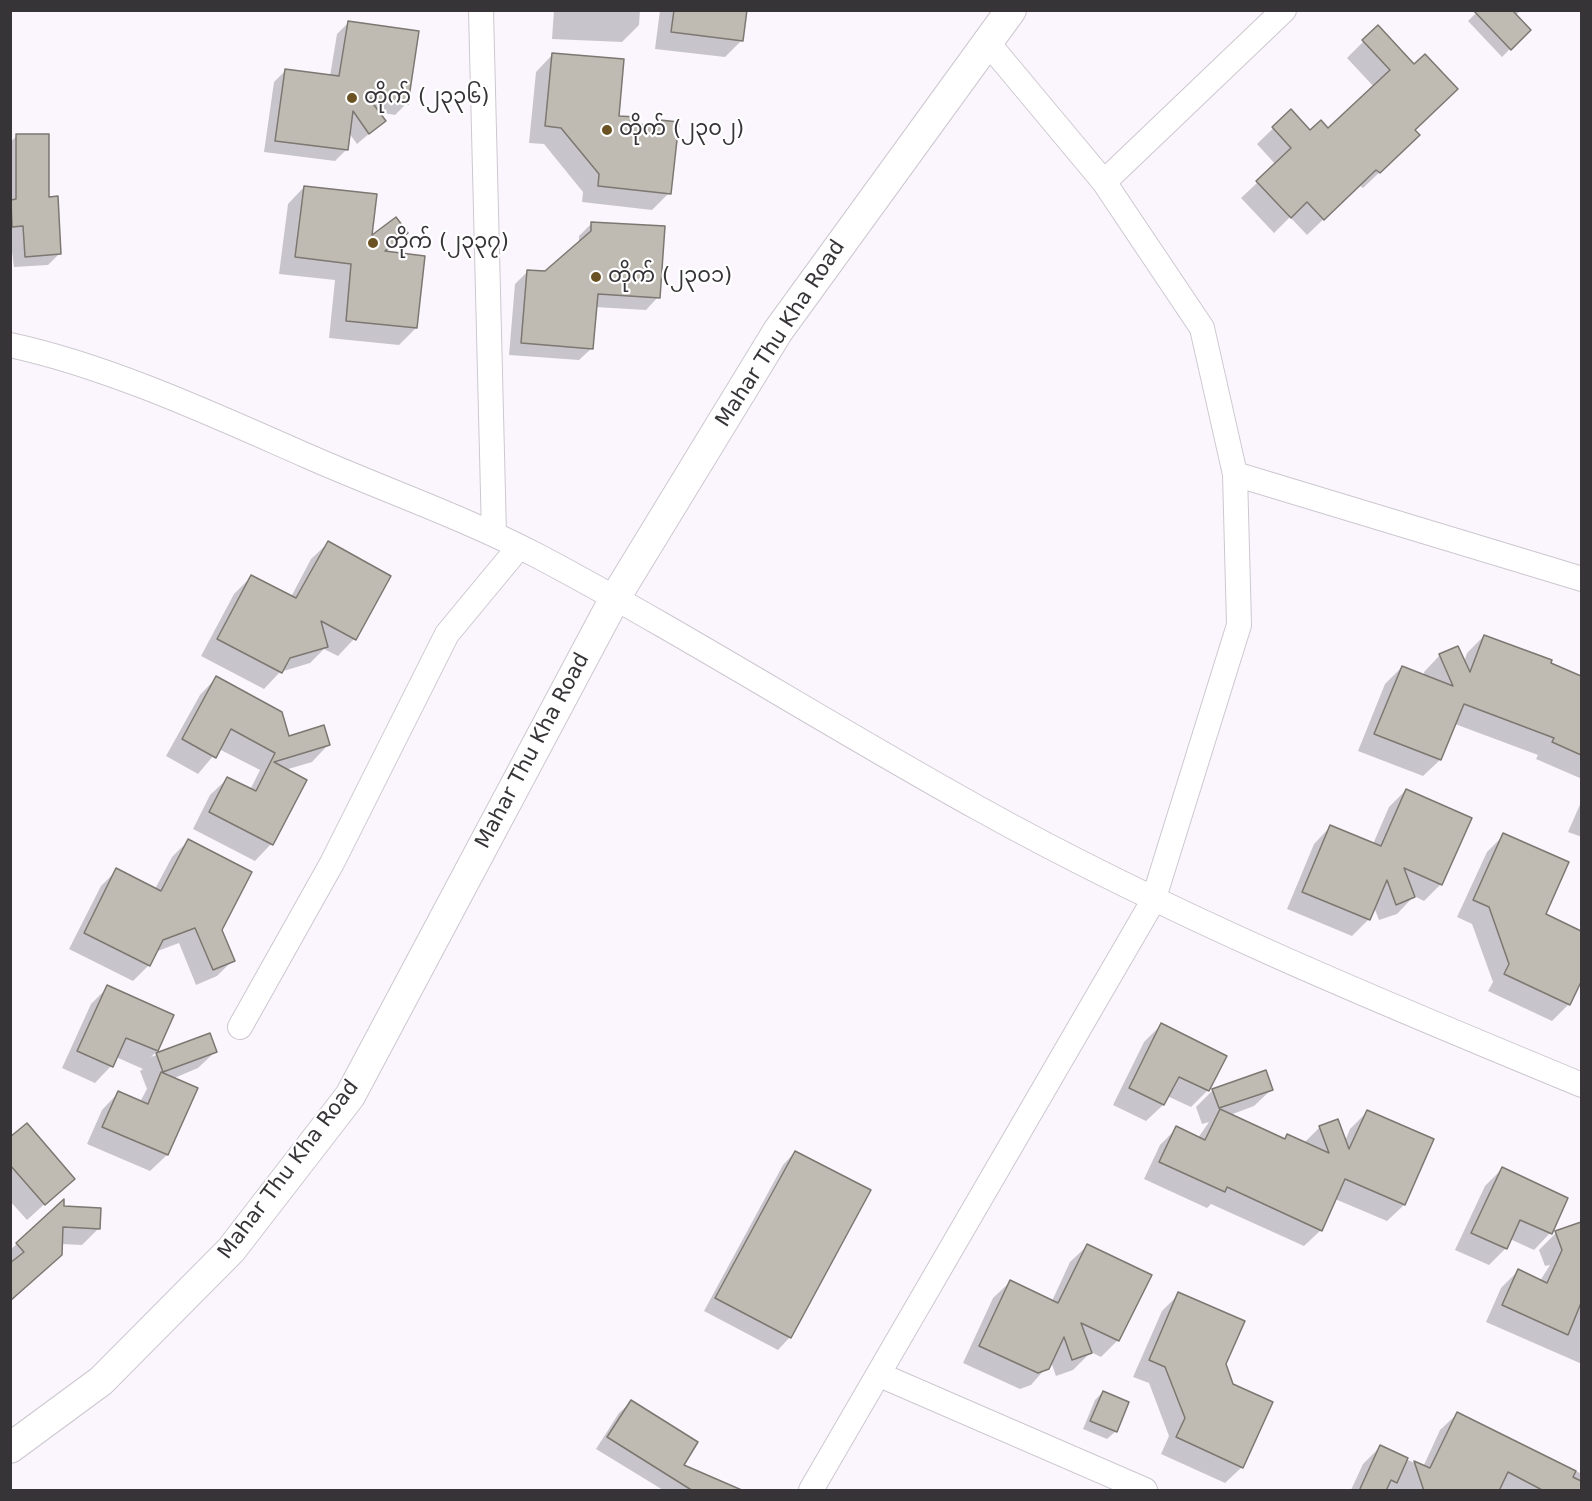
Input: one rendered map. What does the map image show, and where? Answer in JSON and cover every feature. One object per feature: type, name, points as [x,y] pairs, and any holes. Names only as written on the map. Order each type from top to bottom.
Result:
[{"type":"main road","name":"Mahar Thu Kha Road","points":[[10,1448],[101,1381],[231,1250],[350,1096],[615,598],[778,332],[1011,10]]},
{"type":"street","points":[[482,10],[494,534]]},
{"type":"street","points":[[1104,182],[1284,10]]},
{"type":"street","points":[[811,1491],[880,1376],[1153,901],[1239,625],[1235,474],[1202,328],[1104,182],[988,43]]},
{"type":"street","points":[[10,345],[91,369],[207,412],[494,534],[615,598],[978,808],[1153,901],[1339,985],[1581,1085]]},
{"type":"street","points":[[1235,474],[1581,579]]},
{"type":"street","points":[[240,1027],[332,863],[447,634],[519,547]]},
{"type":"street","points":[[880,1376],[1145,1491]]},
{"type":"building","points":[[674,10],[747,10],[743,41],[671,32]]},
{"type":"building","points":[[1473,10],[1512,10],[1531,30],[1511,50]]},
{"type":"building","points":[[348,21],[419,31],[408,104],[369,98],[386,121],[369,134],[353,111],[348,150],[275,141],[285,69],[339,76]]},
{"type":"building","points":[[1378,25],[1414,64],[1425,54],[1458,89],[1415,130],[1420,135],[1380,173],[1376,170],[1324,220],[1307,202],[1291,218],[1256,181],[1291,148],[1272,127],[1291,109],[1310,130],[1321,120],[1328,128],[1390,70],[1362,40]]},
{"type":"building","points":[[552,53],[624,59],[619,116],[636,117],[636,124],[659,126],[660,120],[679,122],[671,194],[598,186],[599,174],[561,128],[545,126]]},
{"type":"building","points":[[16,134],[49,134],[49,197],[58,196],[61,254],[25,257],[23,226],[12,227],[11,200],[16,199]]},
{"type":"building","points":[[304,186],[377,194],[372,235],[396,217],[408,233],[385,251],[425,256],[417,328],[346,321],[351,264],[295,257]]},
{"type":"building","points":[[591,222],[665,226],[660,298],[598,294],[593,349],[521,343],[527,270],[545,271],[591,231]]},
{"type":"building","points":[[328,541],[391,576],[356,640],[321,621],[328,647],[290,658],[282,673],[217,639],[251,575],[296,598]]},
{"type":"building","points":[[1484,635],[1552,660],[1551,663],[1581,676],[1581,755],[1552,742],[1554,738],[1464,704],[1441,760],[1374,734],[1402,666],[1453,686],[1439,654],[1458,646],[1470,672]]},
{"type":"building","points":[[216,676],[282,712],[289,736],[324,725],[330,745],[274,762],[307,780],[273,845],[209,812],[227,777],[256,791],[275,753],[231,729],[216,758],[182,739]]},
{"type":"building","points":[[1406,789],[1472,818],[1442,885],[1404,868],[1415,897],[1396,905],[1387,880],[1370,920],[1302,892],[1330,825],[1381,846]]},
{"type":"building","points":[[1503,833],[1569,862],[1546,914],[1581,931],[1581,982],[1570,1005],[1504,974],[1509,964],[1489,907],[1473,900]]},
{"type":"building","points":[[188,839],[252,872],[222,930],[235,961],[213,970],[195,928],[163,940],[150,966],[84,933],[116,868],[161,891]]},
{"type":"building","points":[[107,985],[174,1015],[158,1051],[126,1038],[113,1067],[77,1051]]},
{"type":"building","points":[[1161,1023],[1227,1056],[1209,1091],[1179,1077],[1164,1105],[1129,1088]]},
{"type":"building","points":[[210,1033],[217,1052],[163,1072],[156,1053]]},
{"type":"building","points":[[1266,1070],[1273,1090],[1219,1108],[1212,1089]]},
{"type":"building","points":[[161,1072],[198,1088],[168,1155],[102,1127],[118,1091],[148,1104]]},
{"type":"building","points":[[1220,1109],[1285,1139],[1287,1134],[1329,1153],[1319,1126],[1338,1119],[1349,1149],[1367,1110],[1434,1139],[1405,1205],[1345,1179],[1322,1231],[1227,1187],[1225,1192],[1159,1162],[1176,1126],[1205,1140]]},
{"type":"building","points":[[27,1123],[75,1179],[45,1205],[10,1165],[10,1137]]},
{"type":"building","points":[[795,1151],[871,1190],[791,1338],[715,1298]]},
{"type":"building","points":[[1502,1167],[1568,1198],[1552,1234],[1520,1220],[1507,1249],[1471,1233]]},
{"type":"building","points":[[64,1199],[64,1206],[101,1208],[100,1229],[63,1227],[62,1255],[10,1301],[10,1263],[24,1252],[16,1243]]},
{"type":"building","points":[[1581,1222],[1581,1303],[1568,1335],[1502,1305],[1518,1269],[1547,1283],[1562,1250],[1555,1231]]},
{"type":"building","points":[[1087,1244],[1152,1275],[1119,1341],[1081,1323],[1092,1353],[1072,1360],[1064,1337],[1049,1369],[1038,1373],[979,1346],[1010,1280],[1058,1303]]},
{"type":"building","points":[[1178,1292],[1245,1321],[1226,1364],[1233,1384],[1273,1402],[1243,1468],[1176,1437],[1185,1418],[1165,1367],[1149,1360]]},
{"type":"building","points":[[1103,1391],[1129,1402],[1117,1432],[1090,1421]]},
{"type":"building","points":[[631,1400],[698,1442],[684,1465],[744,1491],[693,1491],[607,1437]]},
{"type":"building","points":[[1457,1412],[1576,1471],[1573,1477],[1581,1481],[1581,1491],[1544,1491],[1508,1472],[1499,1491],[1424,1491],[1414,1461],[1430,1468]]},
{"type":"building","points":[[1380,1445],[1408,1458],[1397,1483],[1391,1480],[1386,1491],[1359,1491]]},
{"type":"place","name":"တိုက် (၂၃၃၆)","points":[[352,98]]},
{"type":"place","name":"တိုက် (၂၃၀၂)","points":[[607,130]]},
{"type":"place","name":"တိုက် (၂၃၃၇)","points":[[373,243]]},
{"type":"place","name":"တိုက် (၂၃၀၁)","points":[[596,277]]}]
